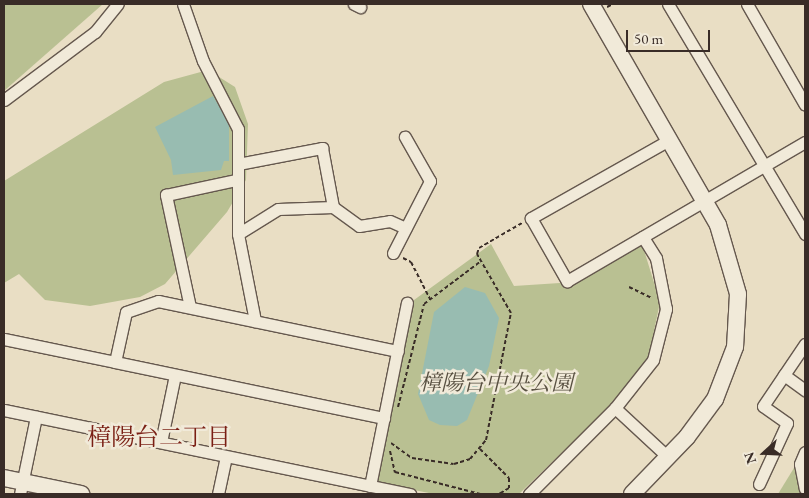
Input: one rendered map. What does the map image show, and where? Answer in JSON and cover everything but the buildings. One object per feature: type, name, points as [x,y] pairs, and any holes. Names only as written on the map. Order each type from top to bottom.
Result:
[{"type":"street","points":[[4,100],[94,32],[118,4]]},
{"type":"street","points":[[183,4],[203,61],[234,117],[238,164],[236,180],[238,234],[256,321]]},
{"type":"street","points":[[591,4],[705,200],[734,270],[735,348],[715,398],[668,457],[632,494]]},
{"type":"street","points":[[668,4],[804,237]]},
{"type":"street","points":[[747,4],[805,105]]},
{"type":"street","points":[[393,253],[430,181],[404,137]]},
{"type":"street","points":[[669,140],[531,218],[567,280],[805,142]]},
{"type":"street","points":[[238,164],[322,148],[333,207]]},
{"type":"street","points":[[190,307],[166,195],[236,180]]},
{"type":"street","points":[[238,234],[278,209],[333,207],[359,226],[390,221],[406,228]]},
{"type":"street","points":[[529,494],[615,408],[641,378],[662,336],[666,309],[662,280],[643,237]]},
{"type":"street","points":[[115,362],[126,312],[158,301],[398,351]]},
{"type":"street","points":[[370,486],[407,303]]},
{"type":"street","points":[[4,339],[384,418]]},
{"type":"street","points":[[759,484],[787,423],[763,406],[805,344]]},
{"type":"street","points":[[161,442],[175,375]]},
{"type":"street","points":[[784,375],[805,390]]},
{"type":"street","points":[[615,408],[668,457]]},
{"type":"street","points":[[4,410],[410,494]]},
{"type":"street","points":[[22,488],[36,417]]},
{"type":"street","points":[[805,452],[800,464],[805,488]]},
{"type":"street","points":[[218,494],[226,457]]},
{"type":"street","points":[[4,478],[22,488],[81,494]]},
{"type":"path","points":[[391,443],[412,458],[454,464],[470,459],[486,440],[511,314],[481,261],[479,248],[531,218]]},
{"type":"path","points":[[393,253],[411,262],[430,299]]},
{"type":"path","points":[[396,416],[424,304],[481,261]]},
{"type":"path","points":[[629,287],[655,300]]},
{"type":"path","points":[[392,434],[391,443],[395,472],[480,494]]},
{"type":"path","points":[[479,448],[509,478],[509,488],[499,494]]},
{"type":"green space","points":[[4,4],[103,4],[4,91]]},
{"type":"green space","points":[[208,70],[235,87],[248,124],[246,180],[227,212],[165,284],[140,297],[90,306],[45,300],[19,274],[4,283],[4,181],[164,82]]},
{"type":"green space","name":"樟陽台中央公園","points":[[491,244],[514,286],[575,282],[638,245],[643,247],[660,302],[648,360],[611,405],[519,494],[434,494],[379,483],[376,478],[414,300]]},
{"type":"green space","points":[[805,450],[805,494],[778,494]]},
{"type":"water","points":[[213,96],[229,123],[229,161],[224,161],[221,170],[173,175],[171,160],[155,127]]},
{"type":"water","points":[[465,287],[485,293],[499,318],[489,366],[467,420],[457,426],[440,425],[429,420],[418,394],[434,312]]},
{"type":"district","name":"樟陽台二丁目","points":[[159,437]]}]
